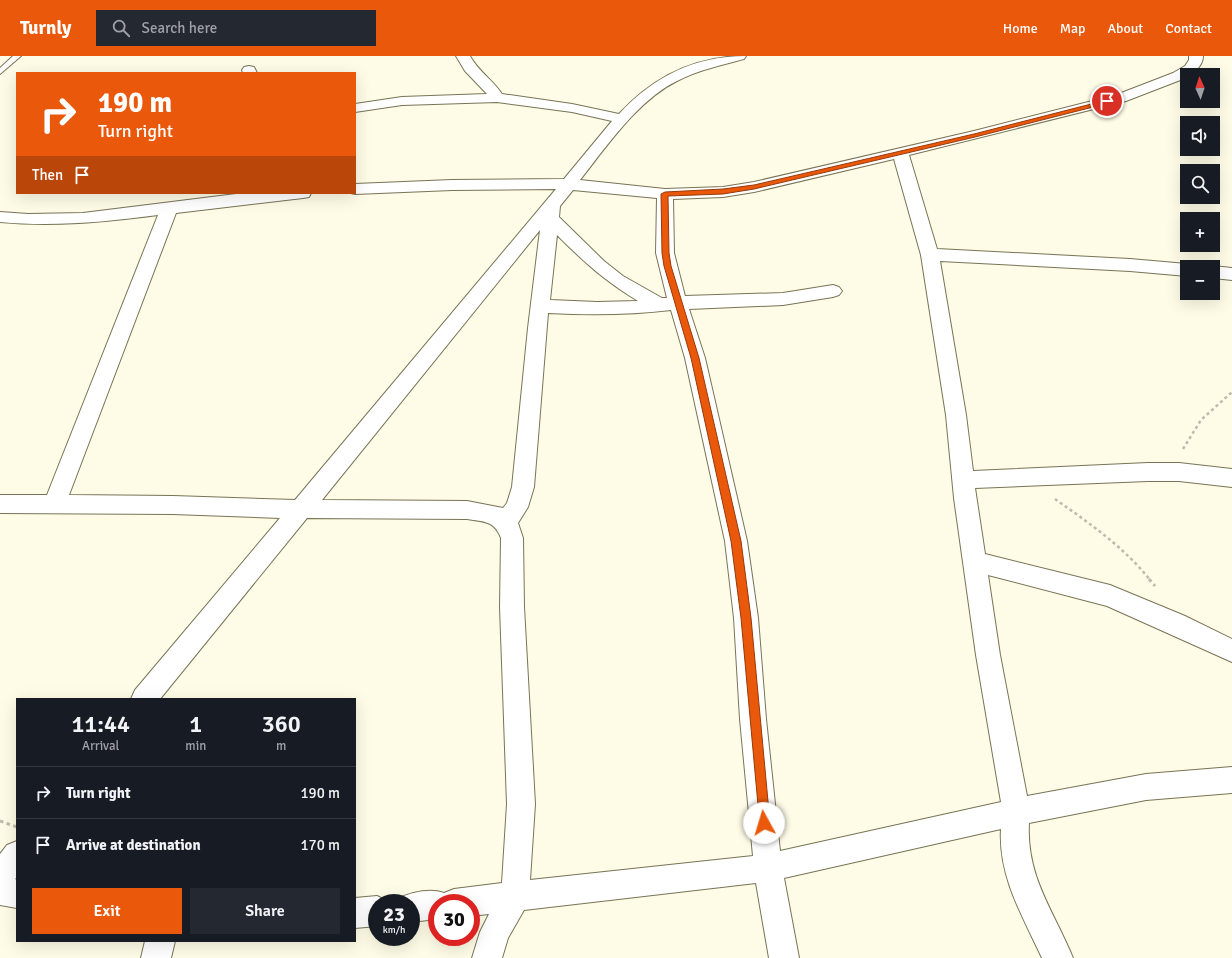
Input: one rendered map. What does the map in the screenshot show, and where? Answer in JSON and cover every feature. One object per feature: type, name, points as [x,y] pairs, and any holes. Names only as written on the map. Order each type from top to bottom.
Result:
[{"type":"street","points":[[463,56],[469,69],[491,88],[497,98]]},
{"type":"street","points":[[145,698],[300,509],[551,212],[568,184],[640,100],[659,85],[673,77],[739,56]]},
{"type":"street","points":[[356,189],[452,185],[568,184],[665,194],[723,192],[754,187],[900,153],[1121,98],[1178,76],[1190,69],[1196,60],[1196,56]]},
{"type":"street","points":[[356,108],[402,101],[497,98],[572,108],[623,119]]},
{"type":"street","points":[[900,153],[930,255],[956,415],[974,561],[988,655],[1016,812],[1014,836],[1016,859],[1027,891],[1058,958]]},
{"type":"street","points":[[0,217],[26,220],[95,218],[222,200],[292,194]]},
{"type":"street","points":[[665,194],[665,253],[669,304],[695,358],[736,541],[746,618],[753,719],[768,868],[784,958]]},
{"type":"street","points":[[55,503],[169,208]]},
{"type":"street","points":[[551,212],[603,269],[617,280],[669,304]]},
{"type":"street","points":[[506,522],[517,507],[522,487],[528,446],[540,306],[551,212]]},
{"type":"street","points":[[930,255],[1130,265],[1180,269]]},
{"type":"street","points":[[1220,273],[1232,274]]},
{"type":"street","points":[[540,306],[597,309],[783,299],[833,291]]},
{"type":"street","points":[[964,480],[1179,472],[1232,478]]},
{"type":"street","points":[[0,504],[55,503],[300,509],[467,510],[496,516],[506,522],[512,538],[512,607],[522,804],[515,897],[495,932],[487,958]]},
{"type":"street","points":[[974,561],[1110,596],[1176,624],[1232,651]]},
{"type":"street","points":[[480,900],[768,868],[1016,812],[1146,787],[1232,780]]},
{"type":"street","points":[[0,876],[16,856]]},
{"type":"street","points":[[0,891],[16,894]]},
{"type":"street","points":[[356,913],[368,911]]},
{"type":"street","points":[[156,958],[160,942]]},
{"type":"lane","points":[[0,72],[17,56]]},
{"type":"path","points":[[1180,452],[1187,444],[1198,424],[1226,400],[1232,392]]},
{"type":"path","points":[[1029,477],[1130,557],[1156,588]]},
{"type":"path","points":[[0,821],[16,826]]},
{"type":"route","points":[[764,823],[753,719],[746,618],[736,541],[695,358],[667,266],[664,222],[665,194],[723,192],[754,187],[975,135],[1107,101]]}]
